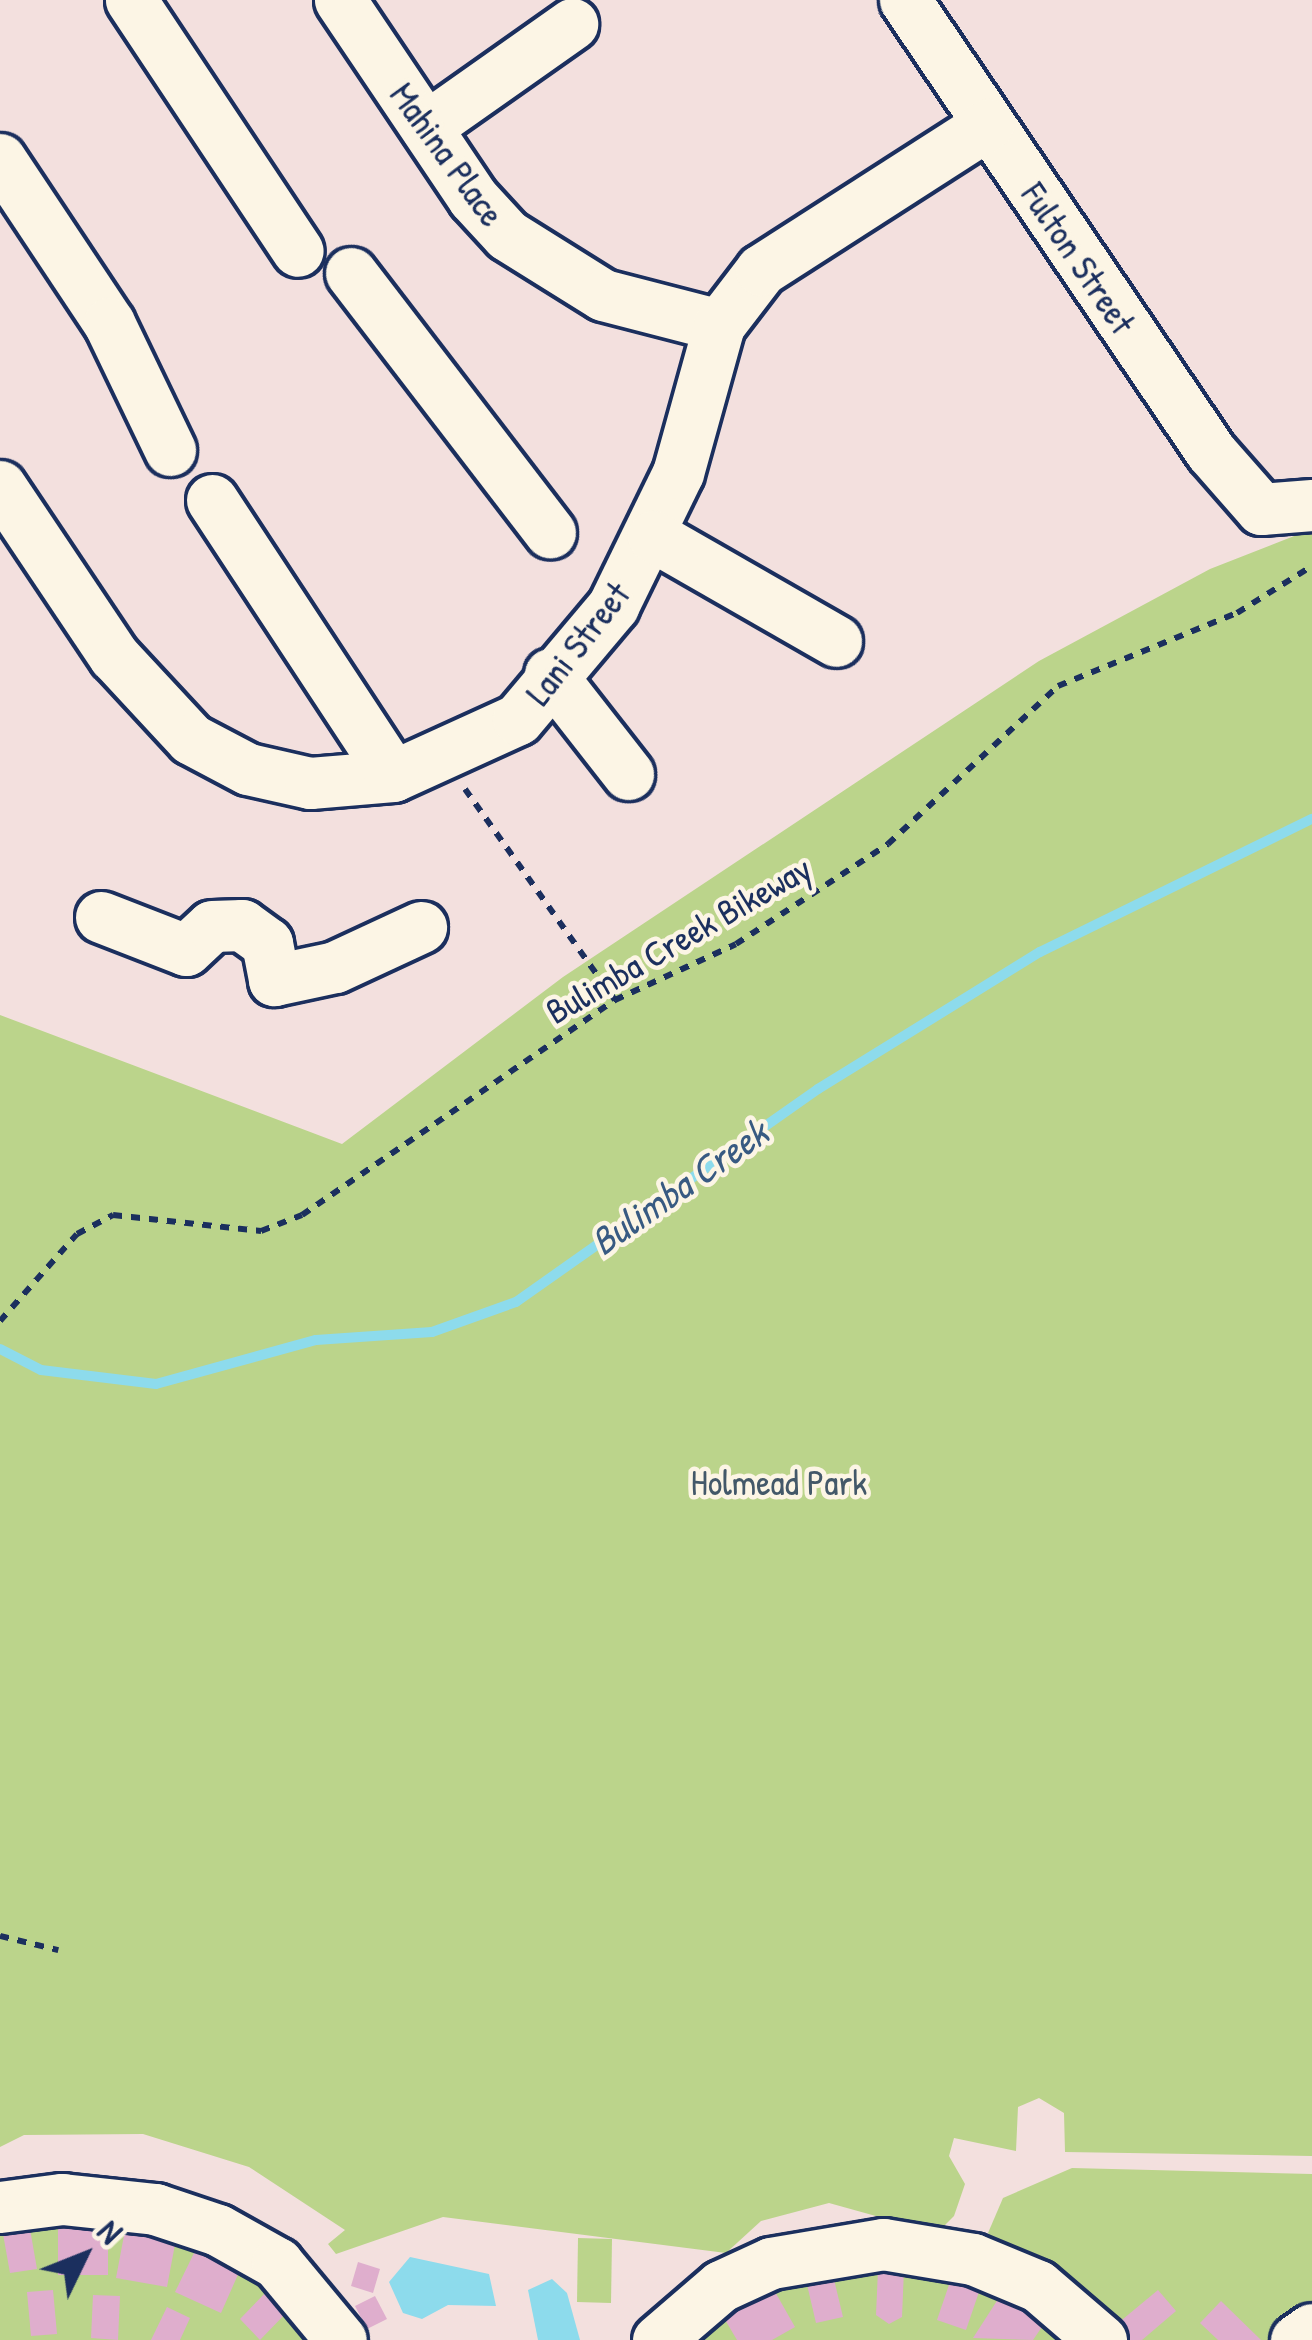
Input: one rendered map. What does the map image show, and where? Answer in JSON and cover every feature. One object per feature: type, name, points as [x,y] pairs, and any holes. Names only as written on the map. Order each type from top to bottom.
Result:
[{"type":"street","points":[[131,0],[298,251]]},
{"type":"street","name":"Mahina Place","points":[[340,0],[473,198],[525,247],[603,295],[718,325]]},
{"type":"street","name":"Fulton Street","points":[[905,0],[1211,452],[1261,509],[1312,505]]},
{"type":"street","points":[[426,128],[572,24]]},
{"type":"street","name":"Lani Street","points":[[0,486],[114,656],[191,739],[248,770],[310,783],[393,776],[518,719],[550,674],[613,606],[653,536],[718,325],[761,270],[988,124]]},
{"type":"street","points":[[0,159],[109,323],[170,450]]},
{"type":"street","points":[[351,273],[550,532]]},
{"type":"street","points":[[212,500],[393,776]]},
{"type":"street","points":[[653,536],[836,641]]},
{"type":"street","points":[[550,674],[628,774]]},
{"type":"street","points":[[101,917],[186,950],[212,926],[242,925],[267,943],[274,980],[335,967],[421,927]]},
{"type":"street","points":[[0,2207],[62,2199],[155,2209],[218,2230],[277,2263],[340,2340]]},
{"type":"street","points":[[658,2340],[721,2286],[771,2263],[883,2244],[973,2259],[1037,2286],[1101,2340]]},
{"type":"street","points":[[1297,2340],[1312,2329]]},
{"type":"path","name":"Bulimba Creek Bikeway","points":[[0,1321],[13,1298],[77,1234],[113,1215],[236,1230],[283,1225],[615,1000],[736,944],[888,844],[1058,686],[1237,614],[1312,566]]},
{"type":"path","points":[[446,755],[483,821],[615,1000]]},
{"type":"path","points":[[0,1936],[58,1950]]},
{"type":"green space","name":"Holmead Park","points":[[1312,529],[1312,2156],[1065,2152],[1064,2113],[1039,2098],[1018,2107],[1016,2151],[954,2138],[949,2156],[965,2184],[954,2216],[937,2233],[829,2203],[761,2221],[726,2253],[443,2217],[336,2254],[328,2244],[345,2230],[249,2167],[143,2134],[24,2135],[0,2147],[0,1015],[342,1144],[563,977],[1039,661],[1210,569]]},
{"type":"green space","points":[[1072,2168],[1312,2174],[1312,2306],[1269,2340],[1121,2340],[996,2248],[988,2233],[1003,2198]]},
{"type":"green space","points":[[34,2221],[130,2225],[244,2265],[321,2340],[0,2340],[0,2229]]},
{"type":"green space","points":[[578,2238],[612,2239],[611,2303],[577,2302]]},
{"type":"green space","points":[[839,2265],[958,2272],[1078,2340],[684,2340],[747,2296]]},
{"type":"water","points":[[410,2257],[489,2274],[496,2306],[448,2305],[422,2319],[403,2313],[389,2282]]},
{"type":"water","points":[[552,2279],[567,2293],[580,2340],[538,2340],[528,2290]]},
{"type":"building","points":[[58,2226],[108,2226],[108,2275],[58,2275]]},
{"type":"building","points":[[30,2229],[37,2269],[10,2273],[3,2234]]},
{"type":"building","points":[[125,2230],[176,2239],[167,2287],[116,2278]]},
{"type":"building","points":[[196,2249],[240,2270],[221,2313],[175,2292]]},
{"type":"building","points":[[358,2262],[380,2269],[373,2293],[351,2286]]},
{"type":"building","points":[[904,2269],[902,2317],[889,2324],[876,2315],[878,2270]]},
{"type":"building","points":[[832,2271],[843,2317],[816,2323],[805,2276]]},
{"type":"building","points":[[952,2276],[981,2286],[966,2330],[937,2320]]},
{"type":"building","points":[[269,2289],[290,2309],[260,2340],[240,2319]]},
{"type":"building","points":[[53,2290],[57,2334],[31,2336],[27,2292]]},
{"type":"building","points":[[774,2290],[795,2327],[772,2340],[737,2340],[724,2318]]},
{"type":"building","points":[[1158,2290],[1176,2311],[1142,2340],[1130,2340],[1117,2324]]},
{"type":"building","points":[[1002,2293],[1046,2321],[1033,2340],[973,2338]]},
{"type":"building","points":[[93,2295],[120,2296],[118,2340],[91,2338]]},
{"type":"building","points":[[375,2296],[387,2319],[367,2329],[355,2306]]},
{"type":"building","points":[[1221,2301],[1261,2340],[1218,2340],[1200,2323]]},
{"type":"building","points":[[167,2307],[190,2318],[180,2340],[151,2340]]},
{"type":"waterway","name":"Bulimba Creek","points":[[0,1349],[41,1370],[156,1384],[316,1340],[432,1332],[516,1302],[818,1089],[1040,952],[1312,819]]}]
